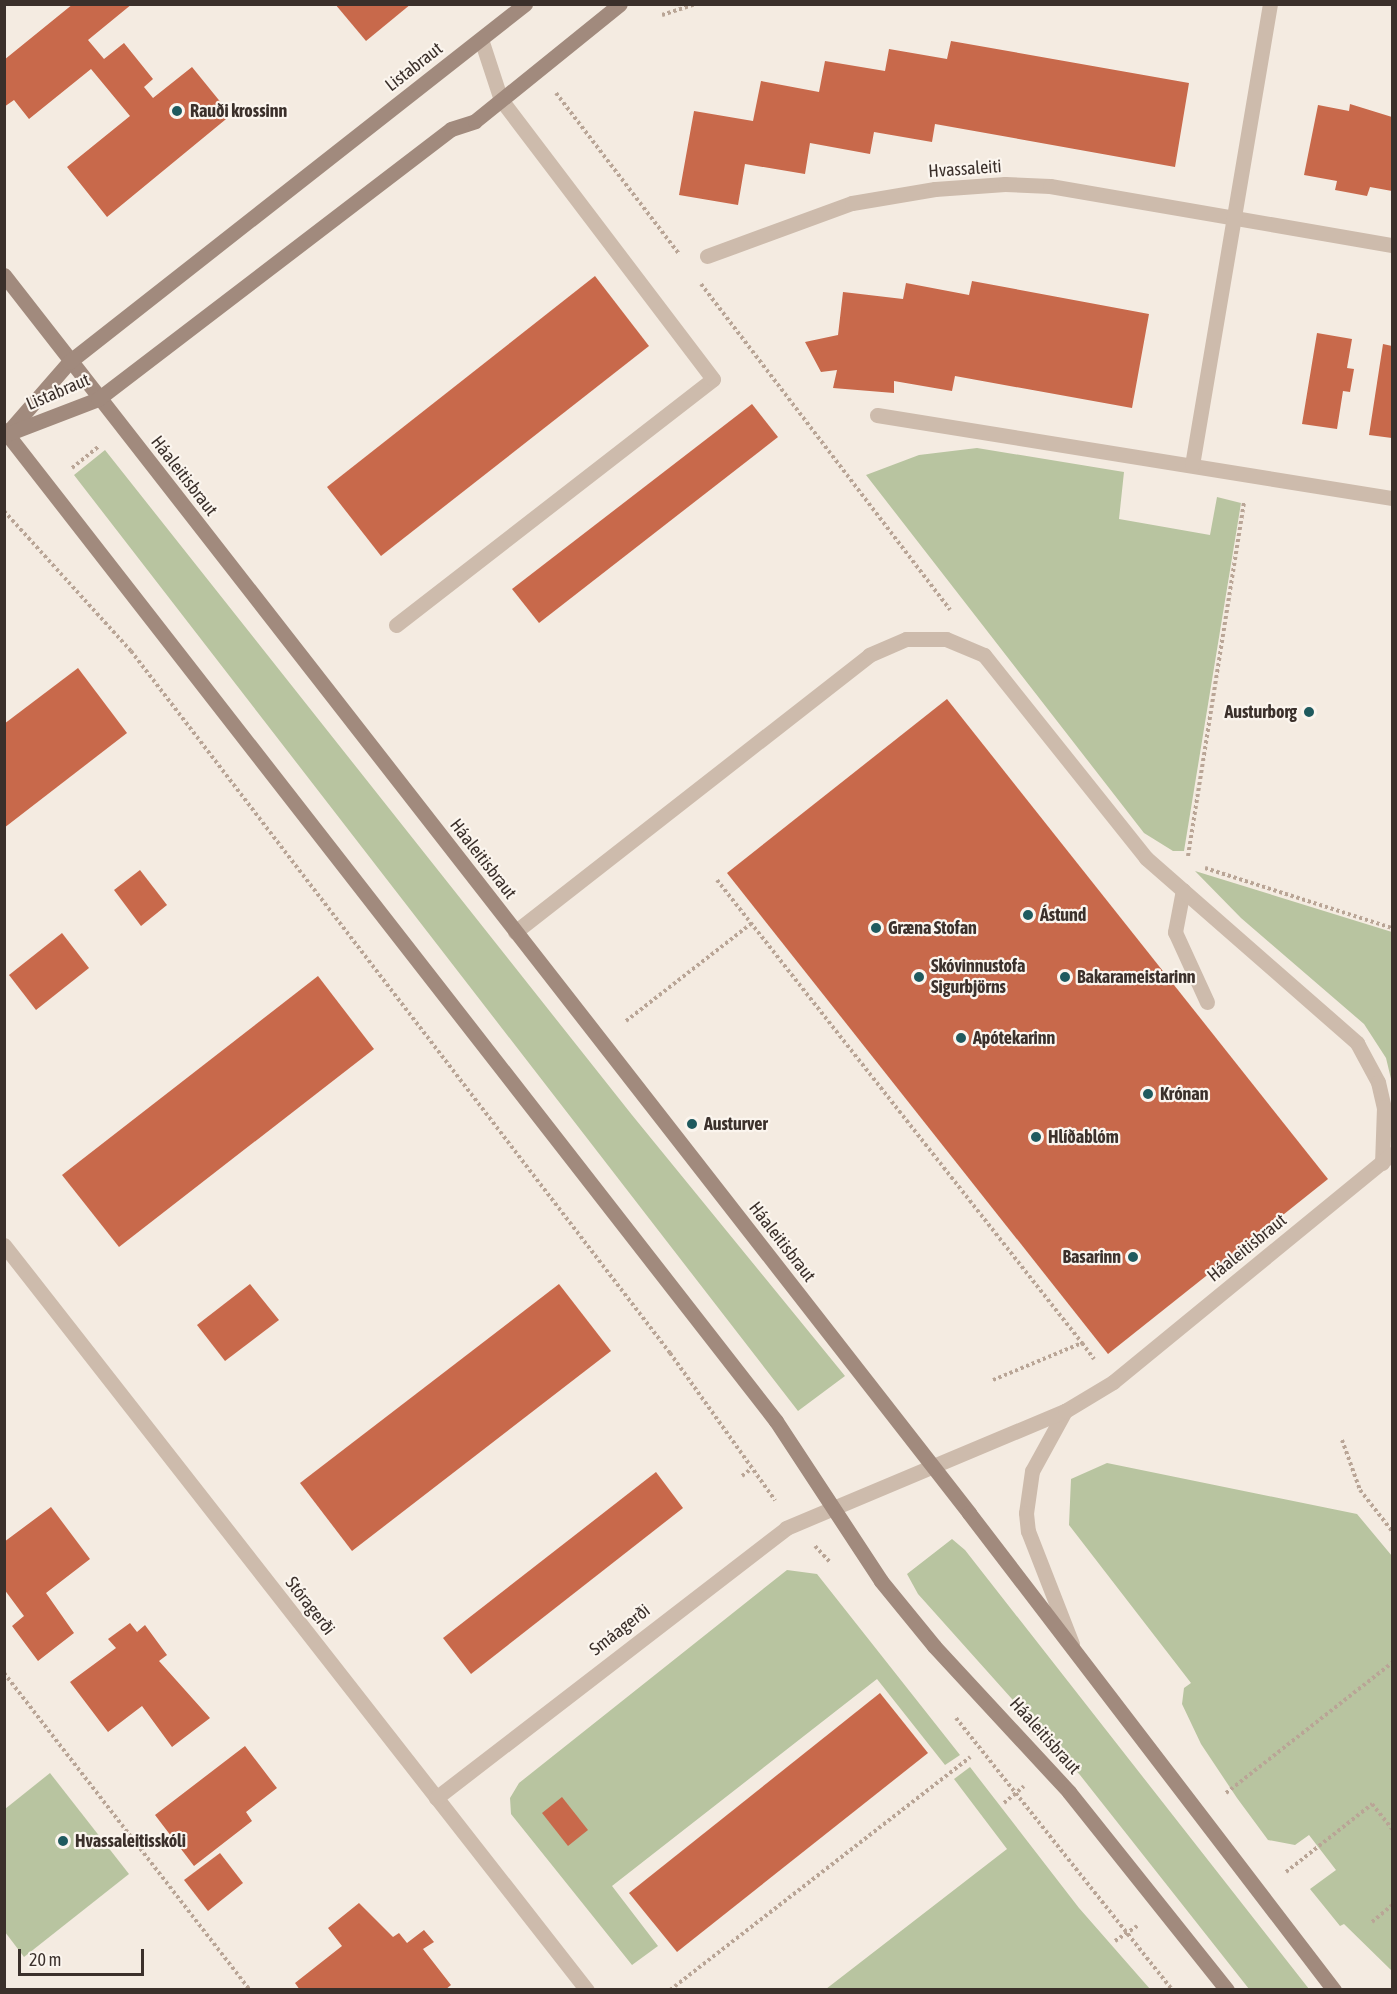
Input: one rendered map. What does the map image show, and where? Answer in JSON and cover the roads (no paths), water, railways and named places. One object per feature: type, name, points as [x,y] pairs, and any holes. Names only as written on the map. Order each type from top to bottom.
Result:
[{"type":"main road","name":"Listabraut","points":[[5,433],[69,362],[525,4]]},
{"type":"main road","name":"Listabraut","points":[[5,433],[98,399],[451,129],[475,121],[620,4]]},
{"type":"main road","name":"Háaleitisbraut","points":[[4,275],[69,362],[932,1466],[1334,1989]]},
{"type":"main road","name":"Háaleitisbraut","points":[[5,433],[776,1420],[836,1508],[881,1581],[934,1646],[1069,1792],[1227,1989]]},
{"type":"street","points":[[1192,465],[1270,4]]},
{"type":"street","points":[[396,625],[713,379],[501,100],[481,39]]},
{"type":"street","name":"Hvassaleiti","points":[[707,256],[852,203],[935,189],[1050,186],[1392,245]]},
{"type":"street","points":[[877,415],[1392,498]]},
{"type":"street","points":[[515,932],[869,655],[906,639],[926,637],[966,645],[984,655],[1146,858],[1357,1043],[1378,1082],[1384,1107],[1387,1159]]},
{"type":"street","points":[[1183,890],[1175,932],[1207,1002]]},
{"type":"street","name":"Háaleitisbraut","points":[[836,1508],[1065,1411],[1113,1382],[1387,1159]]},
{"type":"street","name":"Stóragerði","points":[[4,1245],[587,1989]]},
{"type":"street","name":"Háaleitisbraut","points":[[1065,1411],[1032,1471],[1026,1512],[1028,1531],[1076,1652]]},
{"type":"street","name":"Smáagerði","points":[[436,1798],[794,1524],[836,1508]]},
{"type":"place","name":"Rauði krossinn","points":[[177,111]]},
{"type":"place","name":"Austurborg","points":[[1309,712]]},
{"type":"place","name":"Ástund","points":[[1028,915]]},
{"type":"place","name":"Græna Stofan","points":[[876,928]]},
{"type":"place","name":"Skóvinnustofa Sigurbjörns","points":[[919,977]]},
{"type":"place","name":"Bakarameistarinn","points":[[1065,977]]},
{"type":"place","name":"Apótekarinn","points":[[961,1038]]},
{"type":"place","name":"Krónan","points":[[1148,1094]]},
{"type":"place","name":"Austurver","points":[[692,1124]]},
{"type":"place","name":"Hlíðablóm","points":[[1036,1137]]},
{"type":"place","name":"Basarinn","points":[[1133,1257]]},
{"type":"place","name":"Hvassaleitisskóli","points":[[63,1841]]}]
